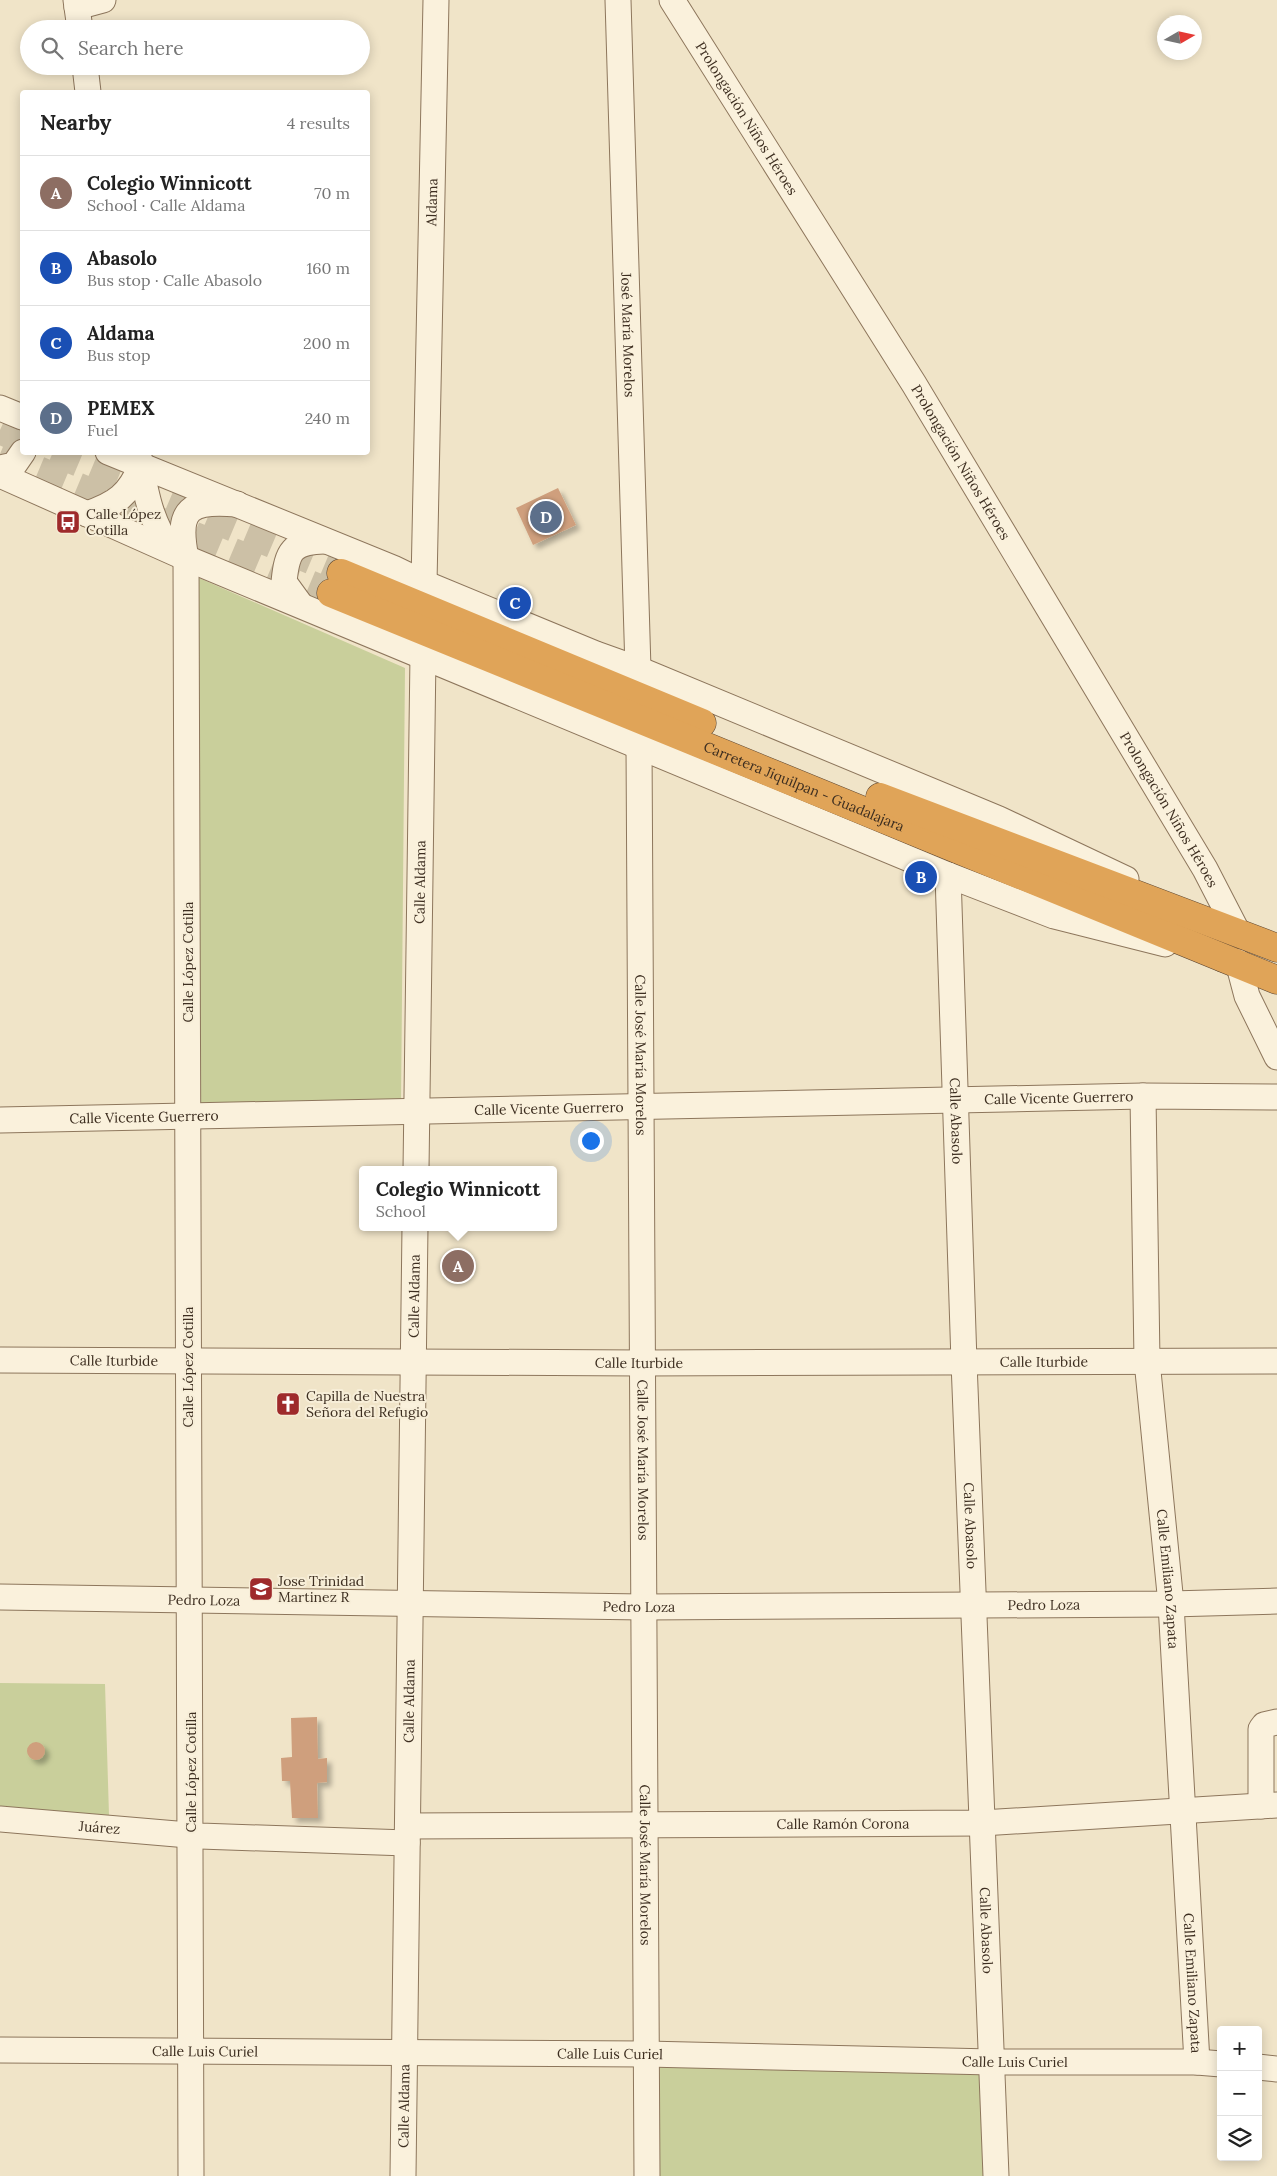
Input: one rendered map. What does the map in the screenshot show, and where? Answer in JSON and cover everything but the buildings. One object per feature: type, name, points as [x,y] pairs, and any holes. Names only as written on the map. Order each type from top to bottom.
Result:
[{"type":"highway","name":"Carretera Jiquilpan - Guadalajara","points":[[1277,948],[1237,931],[862,790],[336,583],[1277,980]]},
{"type":"street","points":[[77,12],[103,0]]},
{"type":"street","name":"Aldama","points":[[424,583],[436,0]]},
{"type":"street","name":"José María Morelos","points":[[618,0],[638,668]]},
{"type":"street","name":"Prolongación Niños Héroes","points":[[672,0],[914,384],[1205,870],[1237,931]]},
{"type":"street","points":[[86,75],[88,90]]},
{"type":"street","points":[[0,468],[14,465],[21,455]]},
{"type":"street","points":[[122,455],[140,459],[237,504],[393,568],[424,583],[596,654],[638,668],[999,818],[1237,931]]},
{"type":"street","points":[[87,514],[108,507],[125,495],[134,482],[140,459]]},
{"type":"street","points":[[140,459],[143,486],[150,513],[159,533],[178,554]]},
{"type":"street","points":[[0,475],[178,554],[948,874],[1054,916],[1238,962],[1248,996],[1277,1057]]},
{"type":"street","name":"Calle López Cotilla","points":[[191,2176],[195,1835],[187,1360],[189,1116],[178,554],[186,515],[193,507],[202,503],[237,504]]},
{"type":"street","points":[[300,604],[284,582],[286,560],[298,545],[307,542],[324,541]]},
{"type":"street","name":"Calle Aldama","points":[[416,1166],[423,655]]},
{"type":"street","name":"Calle José María Morelos","points":[[639,745],[646,2176]]},
{"type":"street","name":"Calle Abasolo","points":[[948,874],[964,1362],[996,2176]]},
{"type":"street","name":"Calle Vicente Guerrero","points":[[0,1120],[1143,1096],[1277,1097]]},
{"type":"street","name":"Calle Emiliano Zapata","points":[[1143,1096],[1147,1361],[1171,1604],[1183,1811],[1209,2063]]},
{"type":"street","name":"Calle Aldama","points":[[403,2176],[415,1231]]},
{"type":"street","name":"Calle Iturbide","points":[[0,1360],[642,1363],[1277,1361]]},
{"type":"street","name":"Pedro Loza","points":[[0,1597],[643,1607],[1171,1604],[1277,1601]]},
{"type":"street","points":[[1269,1806],[1261,1728],[1264,1725],[1277,1722]]},
{"type":"street","name":"Calle Ramón Corona","points":[[407,1834],[645,1825],[982,1822],[1269,1806]]},
{"type":"street","name":"Juárez","points":[[0,1818],[195,1835],[407,1834]]},
{"type":"street","name":"Calle Luis Curiel","points":[[0,2050],[646,2054],[992,2062],[1209,2063]]},
{"type":"street","points":[[1262,2068],[1277,2069]]},
{"type":"green space","points":[[199,578],[405,668],[401,1105],[198,1107]]},
{"type":"green space","points":[[0,1683],[105,1684],[109,1815],[0,1807]]},
{"type":"green space","points":[[658,2065],[983,2072],[987,2176],[658,2176]]},
{"type":"tunnel","points":[[0,430],[20,439]]},
{"type":"tunnel","points":[[0,454],[331,593]]},
{"type":"tunnel","points":[[60,455],[341,573]]},
{"type":"place","name":"PEMEX","points":[[546,517]]},
{"type":"place","name":"Calle López Cotilla","points":[[68,522]]},
{"type":"place","name":"Aldama","points":[[515,603]]},
{"type":"place","name":"Abasolo","points":[[921,877]]},
{"type":"place","name":"Colegio Winnicott","points":[[458,1266]]},
{"type":"place","name":"Capilla de Nuestra Señora del Refugio","points":[[288,1404]]},
{"type":"place","name":"Jose Trinidad Martinez R","points":[[261,1589]]}]
